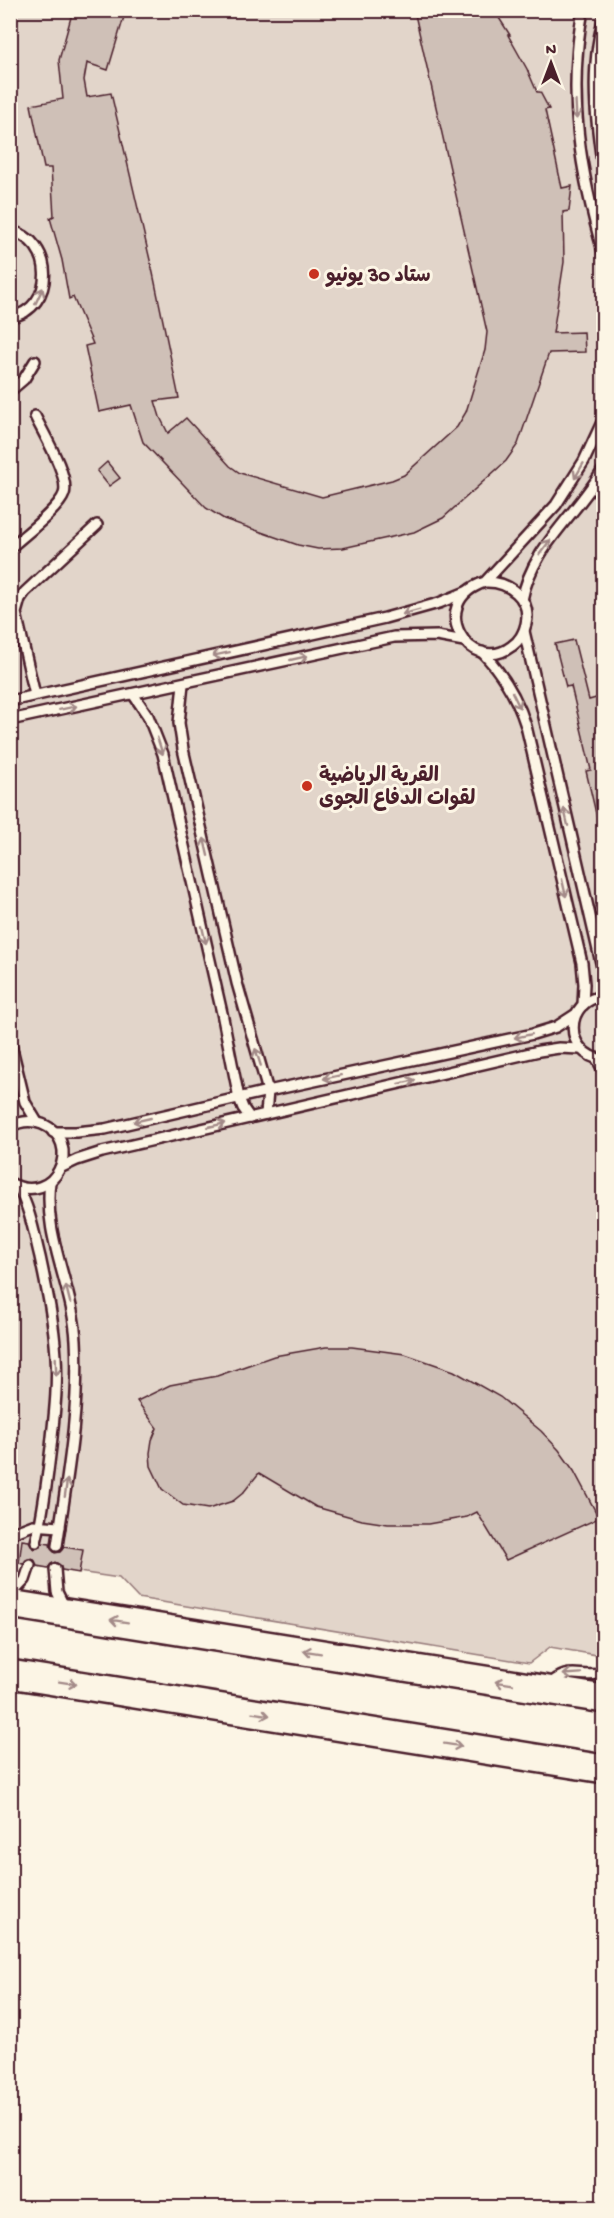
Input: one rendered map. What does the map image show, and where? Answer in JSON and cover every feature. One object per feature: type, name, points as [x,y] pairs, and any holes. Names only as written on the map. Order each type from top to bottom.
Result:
[{"type":"street","points":[[10,1604],[603,1699]]},
{"type":"street","points":[[10,1674],[603,1769]]},
{"type":"lane","points":[[583,10],[576,52],[576,119],[587,195],[603,255]]},
{"type":"lane","points":[[603,18],[597,52],[595,92],[603,175]]},
{"type":"lane","points":[[10,231],[19,232],[34,243],[42,260],[44,282],[41,297],[35,305],[28,311],[10,317]]},
{"type":"lane","points":[[10,391],[24,379],[35,361]]},
{"type":"lane","points":[[10,548],[60,502],[65,491],[64,479],[35,416]]},
{"type":"lane","points":[[485,582],[556,505],[584,461],[603,418]]},
{"type":"lane","points":[[522,600],[537,558],[585,497],[603,468]]},
{"type":"lane","points":[[35,695],[16,614],[20,599],[97,525]]},
{"type":"lane","points":[[485,582],[507,585],[516,591],[526,610],[527,621],[517,642],[507,650],[495,653],[472,648],[458,633],[455,622],[455,611],[459,600],[474,586],[485,582]]},
{"type":"lane","points":[[10,701],[385,618],[439,603],[466,592]]},
{"type":"lane","points":[[524,631],[603,976]]},
{"type":"lane","points":[[10,720],[394,637],[437,636],[464,641]]},
{"type":"lane","points":[[482,652],[494,665],[513,694],[526,726],[582,963],[583,1005]]},
{"type":"lane","points":[[183,684],[179,723],[183,748],[240,991],[268,1091],[267,1114]]},
{"type":"lane","points":[[133,694],[148,716],[163,754],[239,1098],[250,1118]]},
{"type":"lane","points":[[10,1127],[26,1121],[37,1122],[54,1132],[105,1129],[533,1034],[556,1027],[576,1014],[590,1000],[603,996]]},
{"type":"lane","points":[[576,1014],[573,1028],[580,1049]]},
{"type":"lane","points":[[10,1041],[25,1102],[37,1122]]},
{"type":"lane","points":[[60,1168],[102,1152],[560,1048],[580,1049],[600,1059],[603,1072]]},
{"type":"lane","points":[[14,1185],[29,1189],[50,1182],[60,1168],[63,1149],[54,1132]]},
{"type":"lane","points":[[50,1182],[50,1213],[72,1309],[76,1340],[75,1413],[57,1546]]},
{"type":"lane","points":[[14,1185],[27,1205],[35,1234],[48,1295],[56,1354],[55,1406],[36,1542]]},
{"type":"lane","points":[[10,1534],[25,1526],[60,1527]]},
{"type":"lane","points":[[10,1596],[25,1580],[30,1565]]},
{"type":"lane","points":[[55,1569],[57,1592],[68,1613]]},
{"type":"lane","points":[[546,1689],[557,1677],[564,1674],[597,1675],[603,1673]]},
{"type":"shaded area","name":"القرية الرياضية لقوات الدفاع الجوى","points":[[10,11],[603,11],[603,1658],[550,1647],[529,1663],[138,1598],[119,1578],[11,1562]]},
{"type":"building","points":[[73,10],[126,10],[108,70],[87,63],[84,80],[87,97],[111,93],[153,273],[179,398],[155,401],[168,433],[186,418],[230,466],[240,473],[322,497],[404,475],[457,427],[466,412],[485,350],[487,332],[414,10],[494,10],[510,35],[508,35],[537,92],[540,92],[549,109],[545,110],[562,188],[572,186],[569,211],[563,212],[564,262],[553,333],[584,332],[585,352],[549,353],[518,444],[506,461],[443,518],[414,532],[343,548],[318,549],[298,545],[224,519],[206,508],[143,442],[131,405],[99,412],[85,346],[93,344],[73,297],[69,299],[62,260],[50,218],[54,216],[51,168],[44,168],[31,105],[63,99],[59,60]]},
{"type":"building","points":[[107,462],[120,478],[109,486],[97,471]]},
{"type":"building","points":[[574,640],[589,700],[603,696],[603,821],[598,822],[586,771],[591,770],[571,686],[566,687],[555,644]]},
{"type":"building","points":[[326,1347],[352,1347],[405,1354],[454,1371],[500,1397],[541,1431],[559,1450],[574,1471],[599,1518],[506,1560],[477,1512],[467,1517],[428,1524],[388,1524],[362,1520],[316,1507],[259,1473],[243,1493],[233,1501],[208,1509],[183,1505],[162,1489],[151,1466],[152,1440],[157,1428],[137,1401],[170,1385],[217,1376],[274,1356]]},
{"type":"building","points":[[22,1540],[29,1541],[35,1549],[43,1543],[50,1544],[55,1553],[60,1552],[64,1547],[83,1550],[79,1573],[62,1570],[55,1562],[48,1568],[37,1566],[32,1558],[23,1564],[19,1563]]},
{"type":"place","name":"ستاد 30 يونيو","points":[[314,274]]},
{"type":"place","name":"القرية الرياضية لقوات الدفاع الجوى","points":[[307,786]]}]
